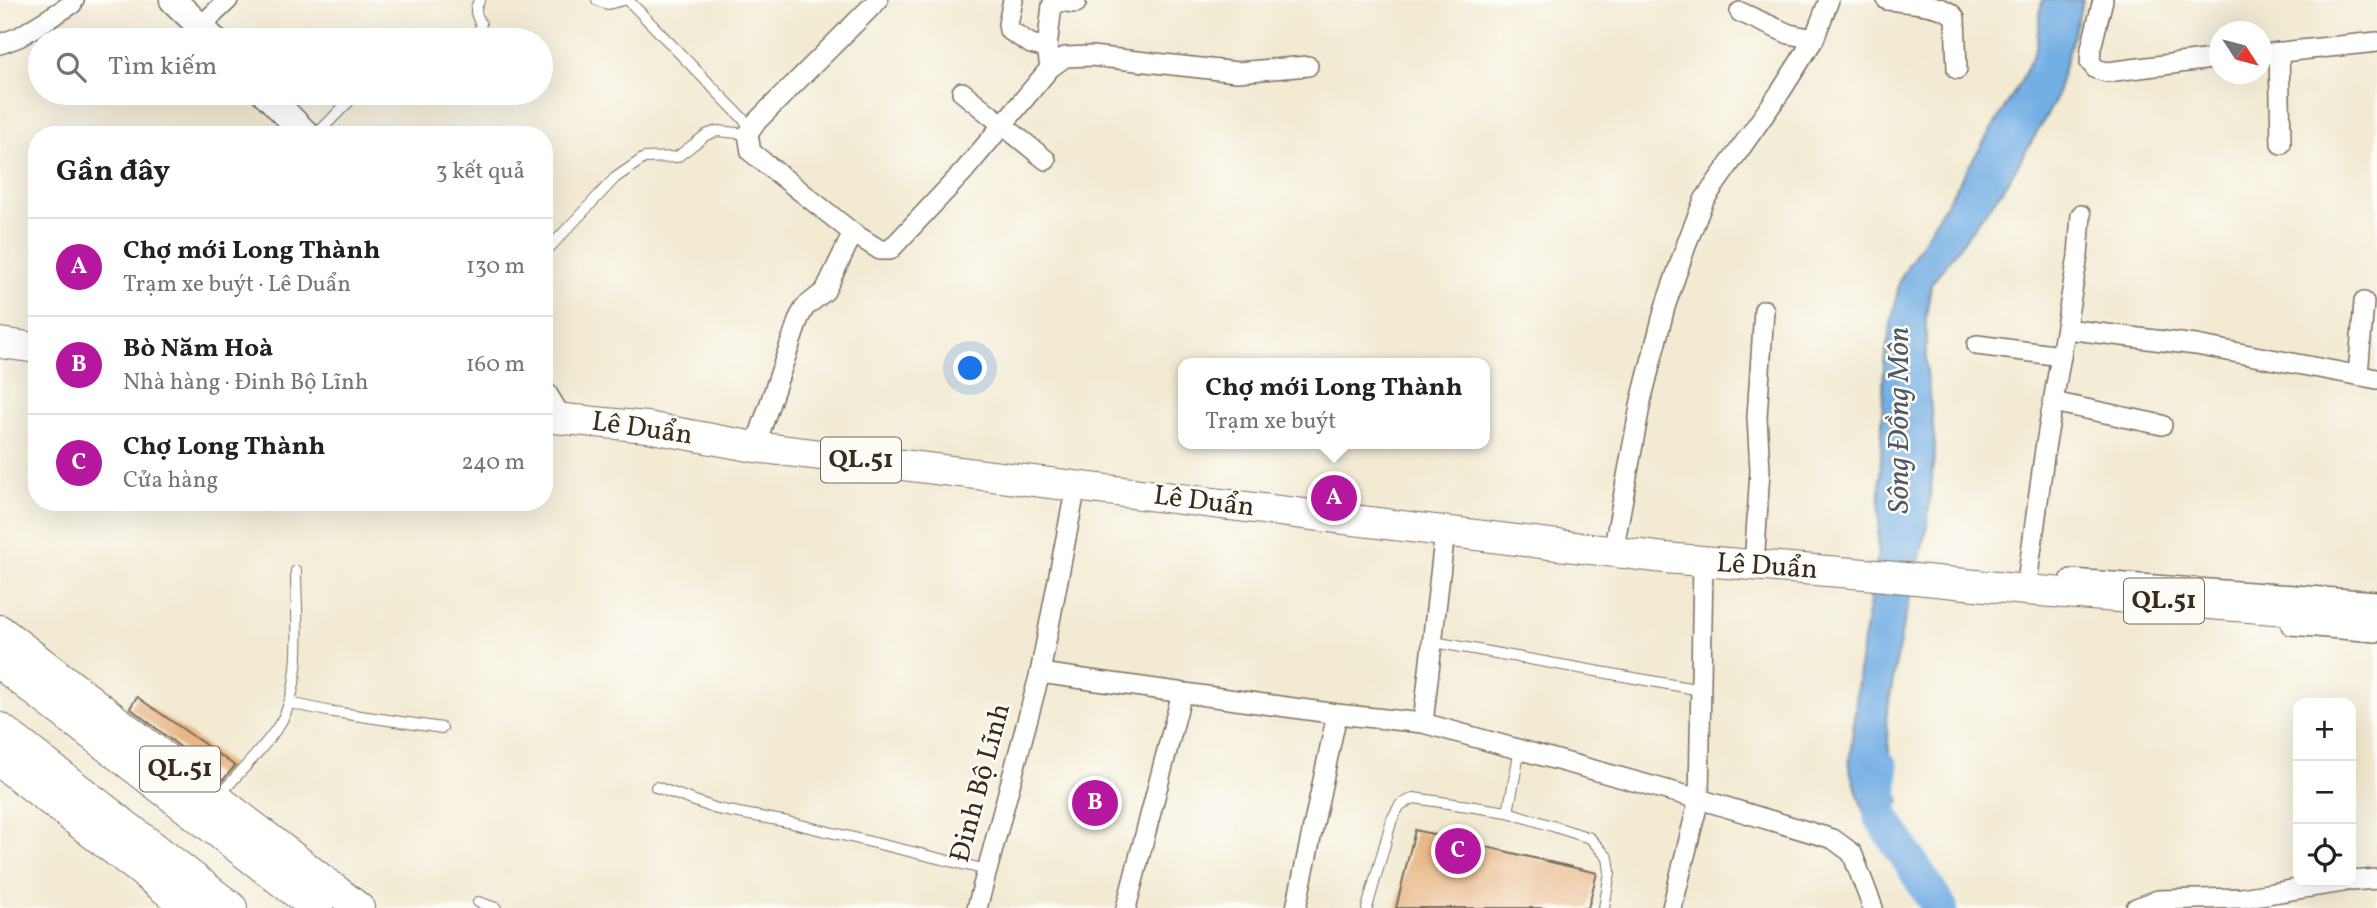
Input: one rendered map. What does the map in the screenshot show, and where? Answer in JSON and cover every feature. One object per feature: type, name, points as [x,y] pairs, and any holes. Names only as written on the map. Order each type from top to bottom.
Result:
[{"type":"highway","name":"QL.51","points":[[0,663],[264,850],[317,908]]},
{"type":"highway","name":"QL.51","points":[[0,729],[231,908]]},
{"type":"main road","points":[[173,0],[202,28]]},
{"type":"main road","points":[[277,105],[298,126]]},
{"type":"main road","points":[[0,343],[28,347]]},
{"type":"main road","name":"Lê Duẩn","points":[[553,411],[755,447],[1613,552],[1754,567],[1953,582]]},
{"type":"main road","name":"QL.51","points":[[1953,582],[2027,583],[2377,617]]},
{"type":"main road","name":"QL.51","points":[[0,630],[218,799],[264,850],[359,908]]},
{"type":"main road","points":[[0,762],[189,908]]},
{"type":"street","points":[[33,28],[72,4],[74,0]]},
{"type":"street","points":[[210,28],[228,0]]},
{"type":"street","points":[[1013,0],[1009,30],[1031,44],[1047,48]]},
{"type":"street","points":[[1613,552],[1641,401],[1665,307],[1688,240],[1704,200],[1814,39],[1829,0]]},
{"type":"street","points":[[1887,0],[1951,12],[1955,18],[1957,69]]},
{"type":"street","points":[[2103,0],[2091,48],[2090,62],[2096,69],[2107,72],[2209,59]]},
{"type":"street","points":[[1050,68],[1047,48],[1052,5],[1057,1],[1076,3]]},
{"type":"street","points":[[866,4],[757,121],[750,131],[751,152],[853,233],[880,250],[890,250],[902,239],[1003,126],[1050,68],[1065,57],[1091,57],[1237,72],[1308,66]]},
{"type":"street","points":[[1740,12],[1789,34],[1814,39]]},
{"type":"street","points":[[0,44],[28,31]]},
{"type":"street","points":[[2272,53],[2377,42]]},
{"type":"street","points":[[2272,70],[2281,144]]},
{"type":"street","points":[[962,92],[1046,160]]},
{"type":"street","points":[[2081,215],[2078,256],[2053,402],[2027,583],[2377,601]]},
{"type":"street","points":[[755,447],[799,318],[805,307],[825,291],[853,233]]},
{"type":"street","points":[[2066,329],[2196,345],[2367,377],[2364,302]]},
{"type":"street","points":[[1754,567],[1759,492],[1757,417],[1764,310]]},
{"type":"street","points":[[1977,345],[2061,356]]},
{"type":"street","points":[[2053,402],[2162,425]]},
{"type":"street","name":"Đinh Bộ Lĩnh","points":[[977,908],[1040,673],[1076,486]]},
{"type":"street","points":[[1423,723],[1445,531]]},
{"type":"street","points":[[1672,908],[1699,799],[1703,562]]},
{"type":"street","points":[[1953,582],[2377,632]]},
{"type":"street","points":[[1040,673],[1337,714],[1423,723],[1699,799],[1833,839],[1852,853],[1873,908]]},
{"type":"street","points":[[1126,908],[1182,693]]},
{"type":"street","points":[[1296,908],[1337,714]]},
{"type":"street","points":[[2356,881],[2377,879]]},
{"type":"street","points":[[2136,908],[2158,900],[2214,903],[2296,887]]},
{"type":"lane","points":[[480,0],[475,14],[481,24],[480,28]]},
{"type":"lane","points":[[597,0],[608,4],[626,0],[750,131]]},
{"type":"lane","points":[[325,126],[345,105]]},
{"type":"lane","points":[[553,244],[615,178],[644,158],[677,157],[706,135],[717,131],[750,131]]},
{"type":"lane","points":[[218,799],[279,725],[290,703],[295,676],[296,571]]},
{"type":"lane","points":[[1434,642],[1701,690]]},
{"type":"lane","points":[[290,703],[327,711],[442,727]]},
{"type":"lane","points":[[1508,812],[1520,749]]},
{"type":"lane","points":[[656,788],[717,809],[788,822],[987,870]]},
{"type":"lane","points":[[1367,908],[1392,819],[1400,805],[1414,798],[1508,812],[1590,838],[1608,859],[1611,873],[1604,908]]},
{"type":"lane","points":[[478,902],[496,908]]},
{"type":"water","name":"Sông Đồng Môn","points":[[2042,0],[2083,0],[2055,101],[2008,182],[1931,284],[1926,317],[1926,364],[1935,446],[1927,527],[1901,635],[1886,719],[1891,773],[1900,802],[1868,824],[1849,768],[1860,661],[1878,553],[1884,360],[1900,279],[2021,81],[2036,48]]},
{"type":"building","points":[[137,697],[235,766],[223,780],[130,708]]},
{"type":"building","points":[[1415,830],[1597,873],[1588,908],[1396,908]]},
{"type":"waterway","name":"Sông Đồng Môn","points":[[1881,768],[1881,816],[1940,908]]},
{"type":"place","name":"Chợ mới Long Thành","points":[[1334,498]]},
{"type":"place","name":"Bò Năm Hoà","points":[[1095,803]]},
{"type":"place","name":"Chợ Long Thành","points":[[1458,851]]}]
